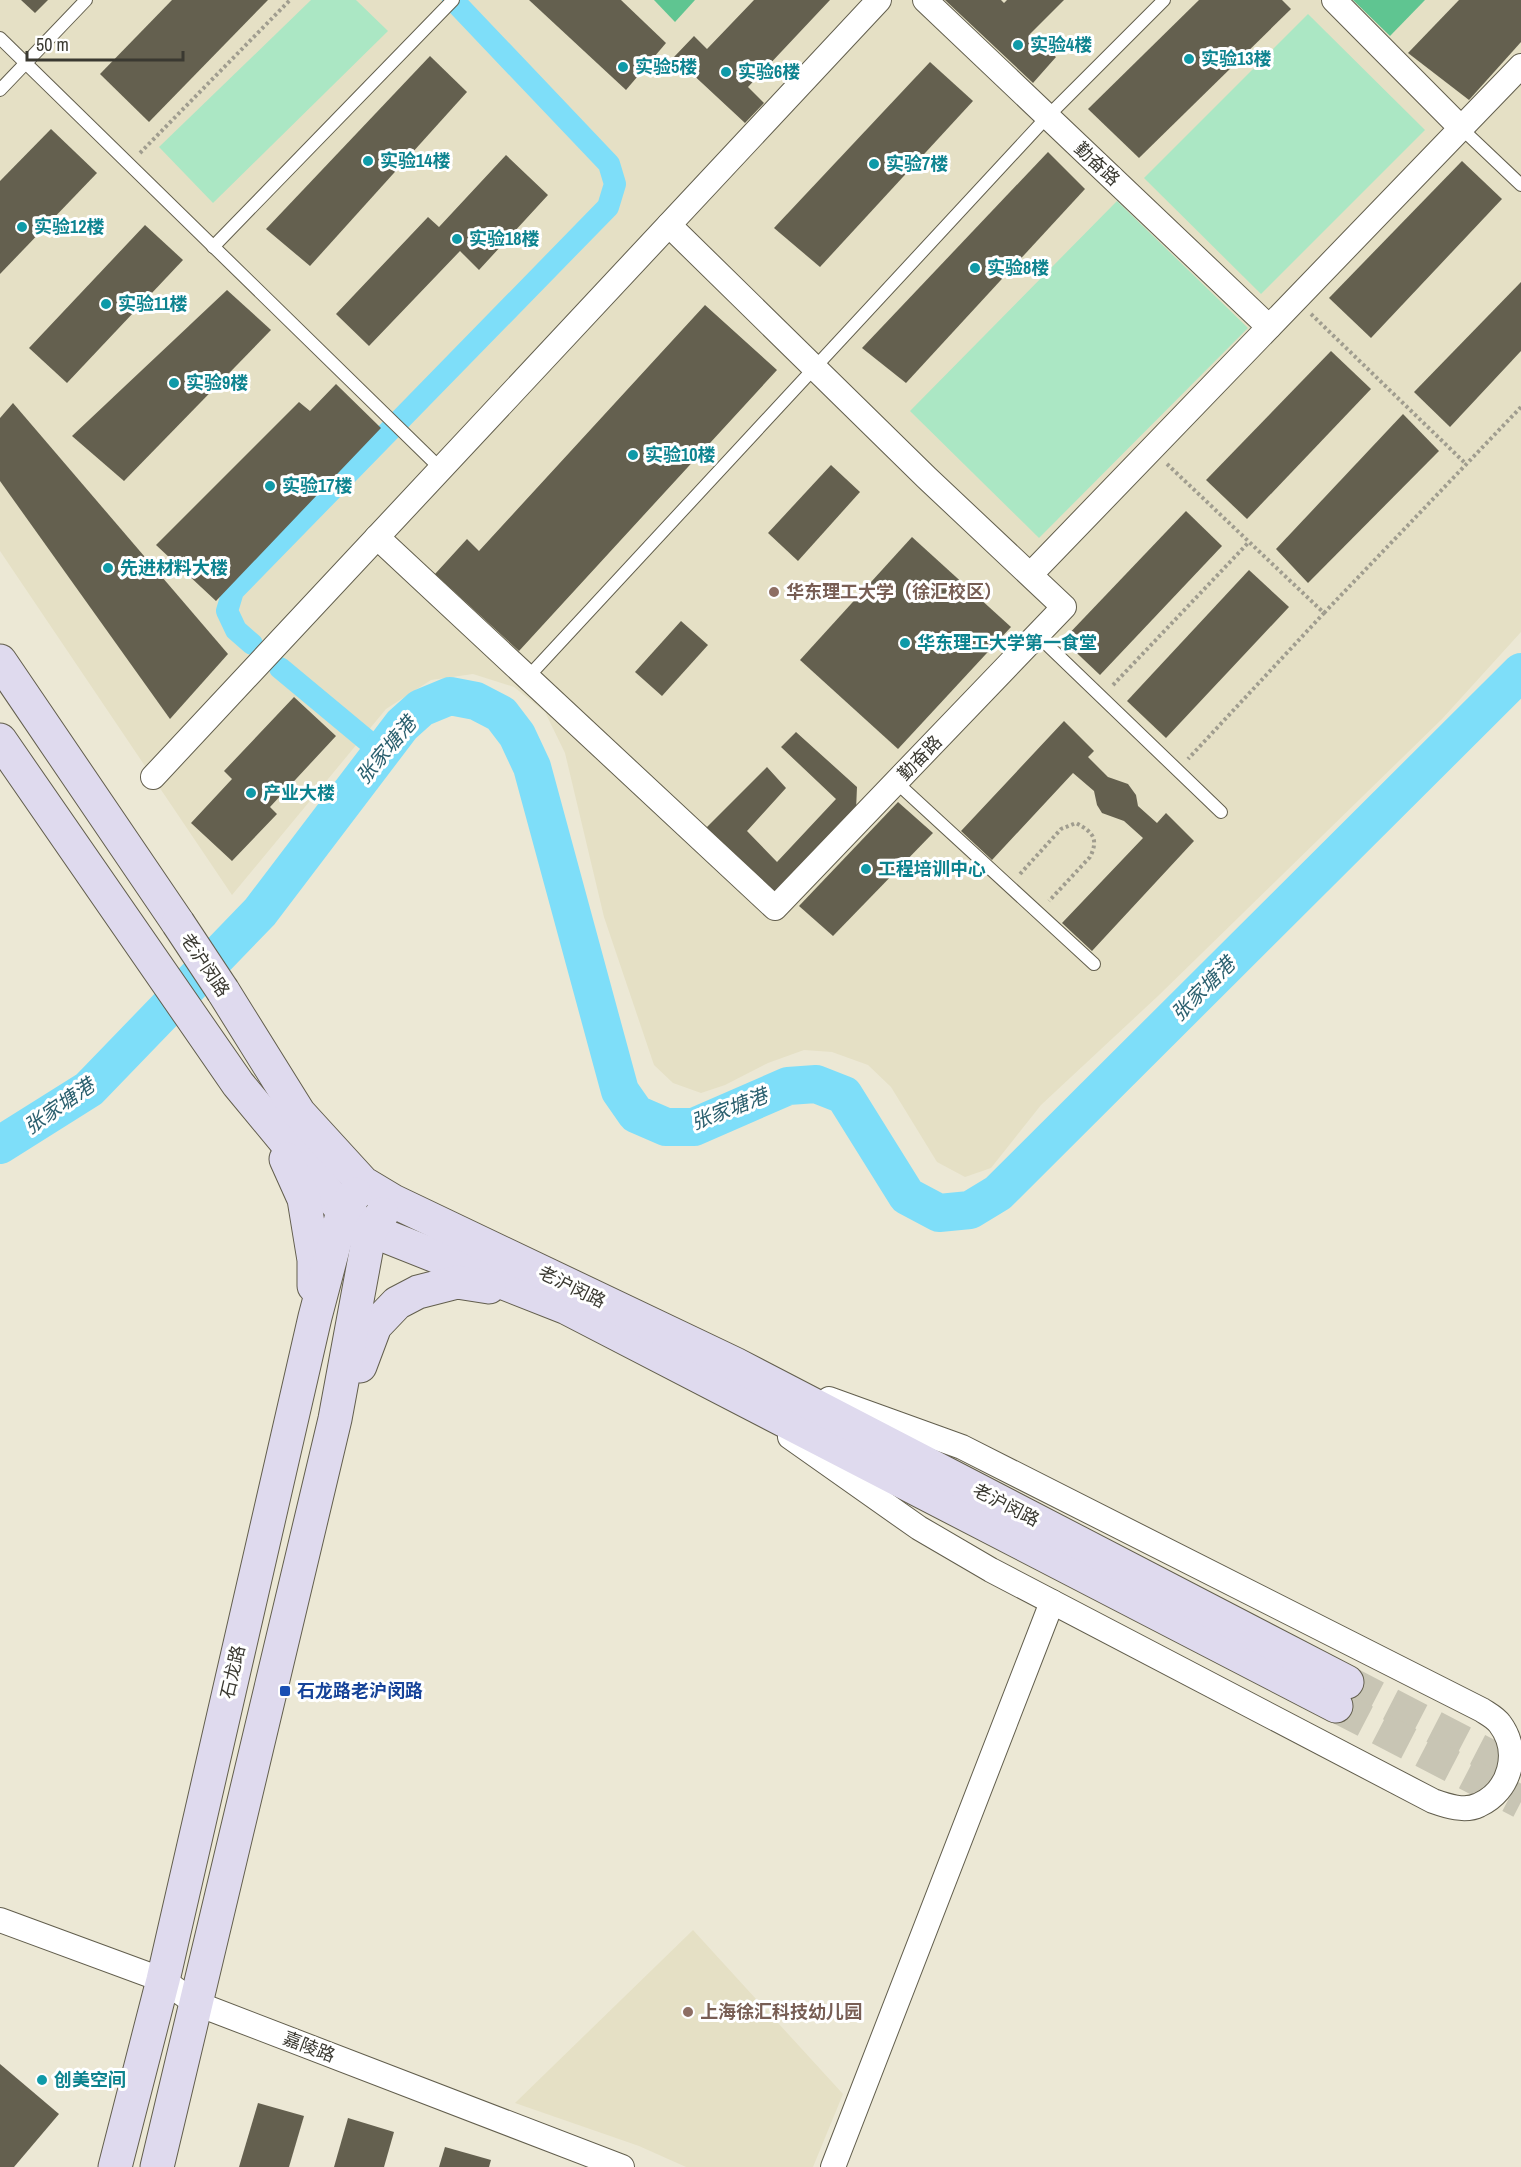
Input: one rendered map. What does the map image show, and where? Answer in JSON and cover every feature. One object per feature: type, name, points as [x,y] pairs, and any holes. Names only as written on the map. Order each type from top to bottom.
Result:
[{"type":"main road","name":"老沪闵路","points":[[0,661],[223,991],[299,1113],[363,1183],[393,1201],[1342,1694]]},
{"type":"main road","name":"老沪闵路","points":[[0,740],[238,1084],[343,1211],[370,1230],[567,1308],[729,1376]]},
{"type":"main road","points":[[275,1130],[304,1199],[314,1260],[315,1317]]},
{"type":"main road","name":"石龙路","points":[[115,2167],[163,1980],[315,1317],[343,1211],[363,1183]]},
{"type":"main road","points":[[157,2167],[335,1419],[370,1230],[393,1201]]},
{"type":"main road","points":[[335,1419],[375,1326],[397,1303],[418,1292],[457,1282],[486,1287],[567,1308]]},
{"type":"street","points":[[153,777],[879,0]]},
{"type":"street","name":"勤奋路","points":[[925,0],[1269,327]]},
{"type":"street","points":[[1334,0],[1461,128]]},
{"type":"street","points":[[669,225],[927,478],[1031,574],[1521,66]]},
{"type":"street","points":[[377,537],[528,677]]},
{"type":"street","name":"勤奋路","points":[[528,677],[775,908],[1064,607],[1031,574]]},
{"type":"street","points":[[729,1376],[962,1447],[1482,1710],[1499,1722],[1510,1738],[1513,1759],[1508,1778],[1495,1794],[1478,1806],[1454,1808],[1433,1801],[1052,1602],[919,1528],[729,1376]]},
{"type":"street","points":[[833,2167],[1052,1602]]},
{"type":"street","name":"嘉陵路","points":[[0,1920],[163,1980],[195,2003],[622,2167]]},
{"type":"lane","points":[[0,90],[86,0]]},
{"type":"lane","points":[[213,247],[453,0]]},
{"type":"lane","points":[[528,677],[1047,117],[1164,0]]},
{"type":"lane","points":[[0,38],[441,469]]},
{"type":"lane","points":[[1461,128],[1521,185]]},
{"type":"lane","points":[[1037,634],[1221,812]]},
{"type":"lane","points":[[896,782],[1094,964]]},
{"type":"path","points":[[129,164],[290,0]]},
{"type":"path","points":[[1296,299],[1466,464]]},
{"type":"path","points":[[1178,770],[1521,407]]},
{"type":"path","points":[[1151,449],[1324,613]]},
{"type":"path","points":[[1102,697],[1249,542]]},
{"type":"path","points":[[1008,886],[1061,829],[1076,823],[1087,829],[1094,838],[1095,848],[1090,857],[1038,913]]},
{"type":"shaded area","name":"华东理工大学（徐汇校区）","points":[[0,0],[1521,0],[1521,632],[1442,719],[1158,996],[1041,1105],[991,1168],[965,1177],[937,1162],[891,1087],[868,1065],[832,1052],[804,1050],[768,1063],[725,1085],[701,1093],[673,1083],[654,1065],[604,917],[565,753],[545,712],[514,687],[473,674],[431,680],[386,709],[232,895],[0,551]]},
{"type":"shaded area","name":"上海徐汇科技幼儿园","points":[[693,1930],[843,2094],[813,2167],[686,2167],[639,2146],[515,2103]]},
{"type":"green space","points":[[311,0],[356,0],[388,31],[213,203],[159,147]]},
{"type":"green space","points":[[654,0],[695,0],[675,22]]},
{"type":"green space","points":[[1353,0],[1425,0],[1390,36]]},
{"type":"green space","points":[[1308,14],[1425,130],[1261,294],[1144,178]]},
{"type":"green space","points":[[1117,201],[1248,328],[1039,538],[910,411]]},
{"type":"building","points":[[21,0],[48,0],[35,13]]},
{"type":"building","points":[[172,0],[268,0],[149,122],[100,74]]},
{"type":"building","name":"实验5楼","points":[[529,0],[621,0],[666,43],[626,90]]},
{"type":"building","name":"实验6楼","points":[[754,0],[830,0],[748,87],[764,103],[745,123],[674,57],[694,36],[707,49]]},
{"type":"building","name":"实验4楼","points":[[945,0],[1001,0],[1004,3],[1007,0],[1064,0],[1030,34],[1056,57],[1033,83]]},
{"type":"building","name":"实验13楼","points":[[1199,0],[1282,0],[1291,9],[1139,158],[1088,109]]},
{"type":"building","points":[[1459,0],[1521,0],[1521,42],[1469,100],[1408,53]]},
{"type":"building","name":"实验14楼","points":[[430,56],[467,92],[310,266],[266,229]]},
{"type":"building","name":"实验7楼","points":[[930,62],[973,101],[820,267],[774,228]]},
{"type":"building","name":"实验12楼","points":[[51,129],[97,173],[0,274],[0,181]]},
{"type":"building","name":"实验8楼","points":[[1048,152],[1085,189],[906,383],[862,348]]},
{"type":"building","name":"实验18楼","points":[[506,155],[548,195],[479,270],[460,251],[369,346],[336,314],[428,217],[439,227]]},
{"type":"building","points":[[1462,161],[1502,199],[1371,338],[1329,298]]},
{"type":"building","name":"实验11楼","points":[[145,225],[183,260],[67,383],[29,348]]},
{"type":"building","points":[[1521,282],[1521,351],[1450,427],[1414,392]]},
{"type":"building","name":"实验9楼","points":[[227,290],[271,330],[124,481],[72,436]]},
{"type":"building","name":"实验10楼","points":[[705,305],[777,370],[519,651],[435,574],[467,539],[479,551]]},
{"type":"building","points":[[1331,351],[1371,389],[1247,519],[1206,480]]},
{"type":"building","name":"实验17楼","points":[[336,384],[381,428],[216,601],[156,545],[299,402],[310,411]]},
{"type":"building","name":"先进材料大楼","points":[[13,403],[228,654],[170,719],[0,481],[0,418]]},
{"type":"building","points":[[1403,414],[1439,451],[1308,583],[1276,549]]},
{"type":"building","points":[[831,465],[860,492],[798,561],[768,533]]},
{"type":"building","points":[[1186,511],[1222,546],[1100,675],[1063,640]]},
{"type":"building","name":"华东理工大学第一食堂","points":[[912,537],[1011,627],[898,749],[800,660]]},
{"type":"building","points":[[1249,570],[1289,607],[1166,738],[1127,701]]},
{"type":"building","points":[[681,621],[708,645],[662,696],[635,672]]},
{"type":"building","name":"产业大楼","points":[[294,697],[336,736],[270,807],[277,814],[232,861],[191,823],[232,779],[224,771]]},
{"type":"building","points":[[1064,721],[1094,751],[1088,757],[1108,777],[1128,784],[1136,795],[1138,806],[1157,823],[1166,813],[1194,841],[1092,951],[1062,923],[1143,838],[1124,821],[1102,813],[1097,805],[1094,791],[1073,773],[992,860],[961,831]]},
{"type":"building","points":[[796,732],[857,787],[856,810],[781,891],[768,894],[703,831],[767,767],[786,788],[747,831],[777,862],[836,799],[781,747]]},
{"type":"building","name":"工程培训中心","points":[[898,802],[933,833],[833,936],[799,906]]},
{"type":"building","points":[[0,2064],[59,2114],[14,2167],[0,2167]]},
{"type":"building","points":[[258,2103],[304,2116],[289,2167],[239,2167]]},
{"type":"building","points":[[348,2118],[394,2132],[384,2167],[334,2167]]},
{"type":"building","points":[[445,2147],[491,2160],[489,2167],[439,2167]]},
{"type":"waterway","points":[[252,644],[236,630],[227,611],[233,591],[608,207],[615,184],[609,164],[453,0]]},
{"type":"waterway","points":[[280,668],[381,752]]},
{"type":"waterway","name":"张家塘港","points":[[0,1145],[89,1089],[260,912],[402,725],[421,708],[450,696],[476,701],[501,714],[517,735],[532,767],[620,1091],[636,1114],[666,1127],[694,1127],[788,1086],[816,1084],[844,1095],[907,1196],[939,1213],[970,1210],[998,1193],[1521,672]]},
{"type":"tunnel","points":[[1347,1682],[1521,1772]]},
{"type":"tunnel","points":[[1336,1706],[1521,1802]]},
{"type":"place","name":"实验4楼","points":[[1018,45]]},
{"type":"place","name":"实验13楼","points":[[1189,59]]},
{"type":"place","name":"实验5楼","points":[[623,67]]},
{"type":"place","name":"实验6楼","points":[[726,72]]},
{"type":"place","name":"实验14楼","points":[[368,161]]},
{"type":"place","name":"实验7楼","points":[[874,164]]},
{"type":"place","name":"实验12楼","points":[[22,227]]},
{"type":"place","name":"实验18楼","points":[[457,239]]},
{"type":"place","name":"实验8楼","points":[[975,268]]},
{"type":"place","name":"实验11楼","points":[[106,304]]},
{"type":"place","name":"实验9楼","points":[[174,383]]},
{"type":"place","name":"实验10楼","points":[[633,455]]},
{"type":"place","name":"实验17楼","points":[[270,486]]},
{"type":"place","name":"先进材料大楼","points":[[108,568]]},
{"type":"place","name":"华东理工大学（徐汇校区）","points":[[774,592]]},
{"type":"place","name":"华东理工大学第一食堂","points":[[905,643]]},
{"type":"place","name":"产业大楼","points":[[251,793]]},
{"type":"place","name":"工程培训中心","points":[[866,869]]},
{"type":"place","name":"石龙路老沪闵路","points":[[285,1691]]},
{"type":"place","name":"上海徐汇科技幼儿园","points":[[688,2012]]},
{"type":"place","name":"创美空间","points":[[42,2080]]}]
